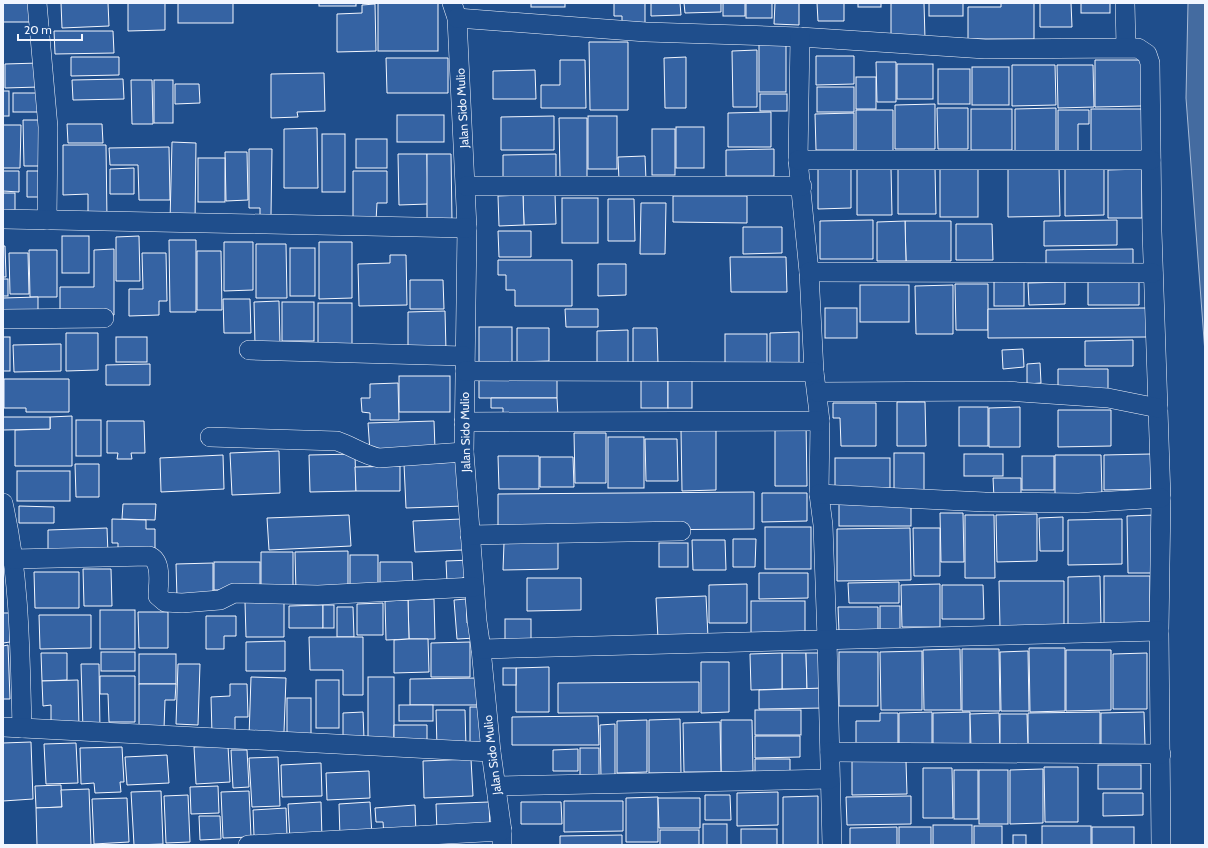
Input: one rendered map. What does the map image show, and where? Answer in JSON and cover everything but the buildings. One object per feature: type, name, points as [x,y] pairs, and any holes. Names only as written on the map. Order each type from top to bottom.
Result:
[{"type":"street","points":[[37,3],[48,127],[47,220]]},
{"type":"street","points":[[1125,3],[1126,47]]},
{"type":"street","points":[[454,10],[646,32],[800,37],[985,49],[1126,47],[1138,48],[1147,54],[1149,58],[1153,273],[1161,498],[1159,631],[1161,845]]},
{"type":"street","name":"Jalan Sido Mulio","points":[[454,10],[468,228],[464,452],[474,588],[491,752],[502,838]]},
{"type":"street","points":[[800,37],[798,160],[802,186],[809,272],[814,372],[820,421],[819,494],[823,525],[828,639],[832,845]]},
{"type":"street","points":[[798,160],[1151,160]]},
{"type":"street","points":[[466,186],[802,186]]},
{"type":"street","points":[[3,219],[468,228]]},
{"type":"street","points":[[809,272],[1153,273]]},
{"type":"street","points":[[3,319],[104,318]]},
{"type":"street","points":[[249,350],[465,364],[814,372]]},
{"type":"street","points":[[817,392],[1006,391],[1108,398],[1158,408]]},
{"type":"street","points":[[464,422],[820,421]]},
{"type":"street","points":[[210,437],[337,441],[352,446],[366,455],[379,458],[464,452]]},
{"type":"street","points":[[819,494],[985,502],[1079,503],[1161,498]]},
{"type":"street","points":[[3,503],[12,559],[20,631],[22,728]]},
{"type":"street","points":[[470,535],[681,531]]},
{"type":"street","points":[[12,559],[149,556],[154,558],[158,563],[158,596],[165,602],[182,603],[220,600],[234,593],[318,595],[474,588]]},
{"type":"street","points":[[481,649],[1159,631]]},
{"type":"street","points":[[3,728],[491,752]]},
{"type":"street","points":[[830,752],[1161,754]]},
{"type":"street","points":[[496,786],[830,779]]},
{"type":"street","points":[[248,845],[502,838]]},
{"type":"water","points":[[1188,3],[1205,3],[1205,353],[1186,98]]}]
